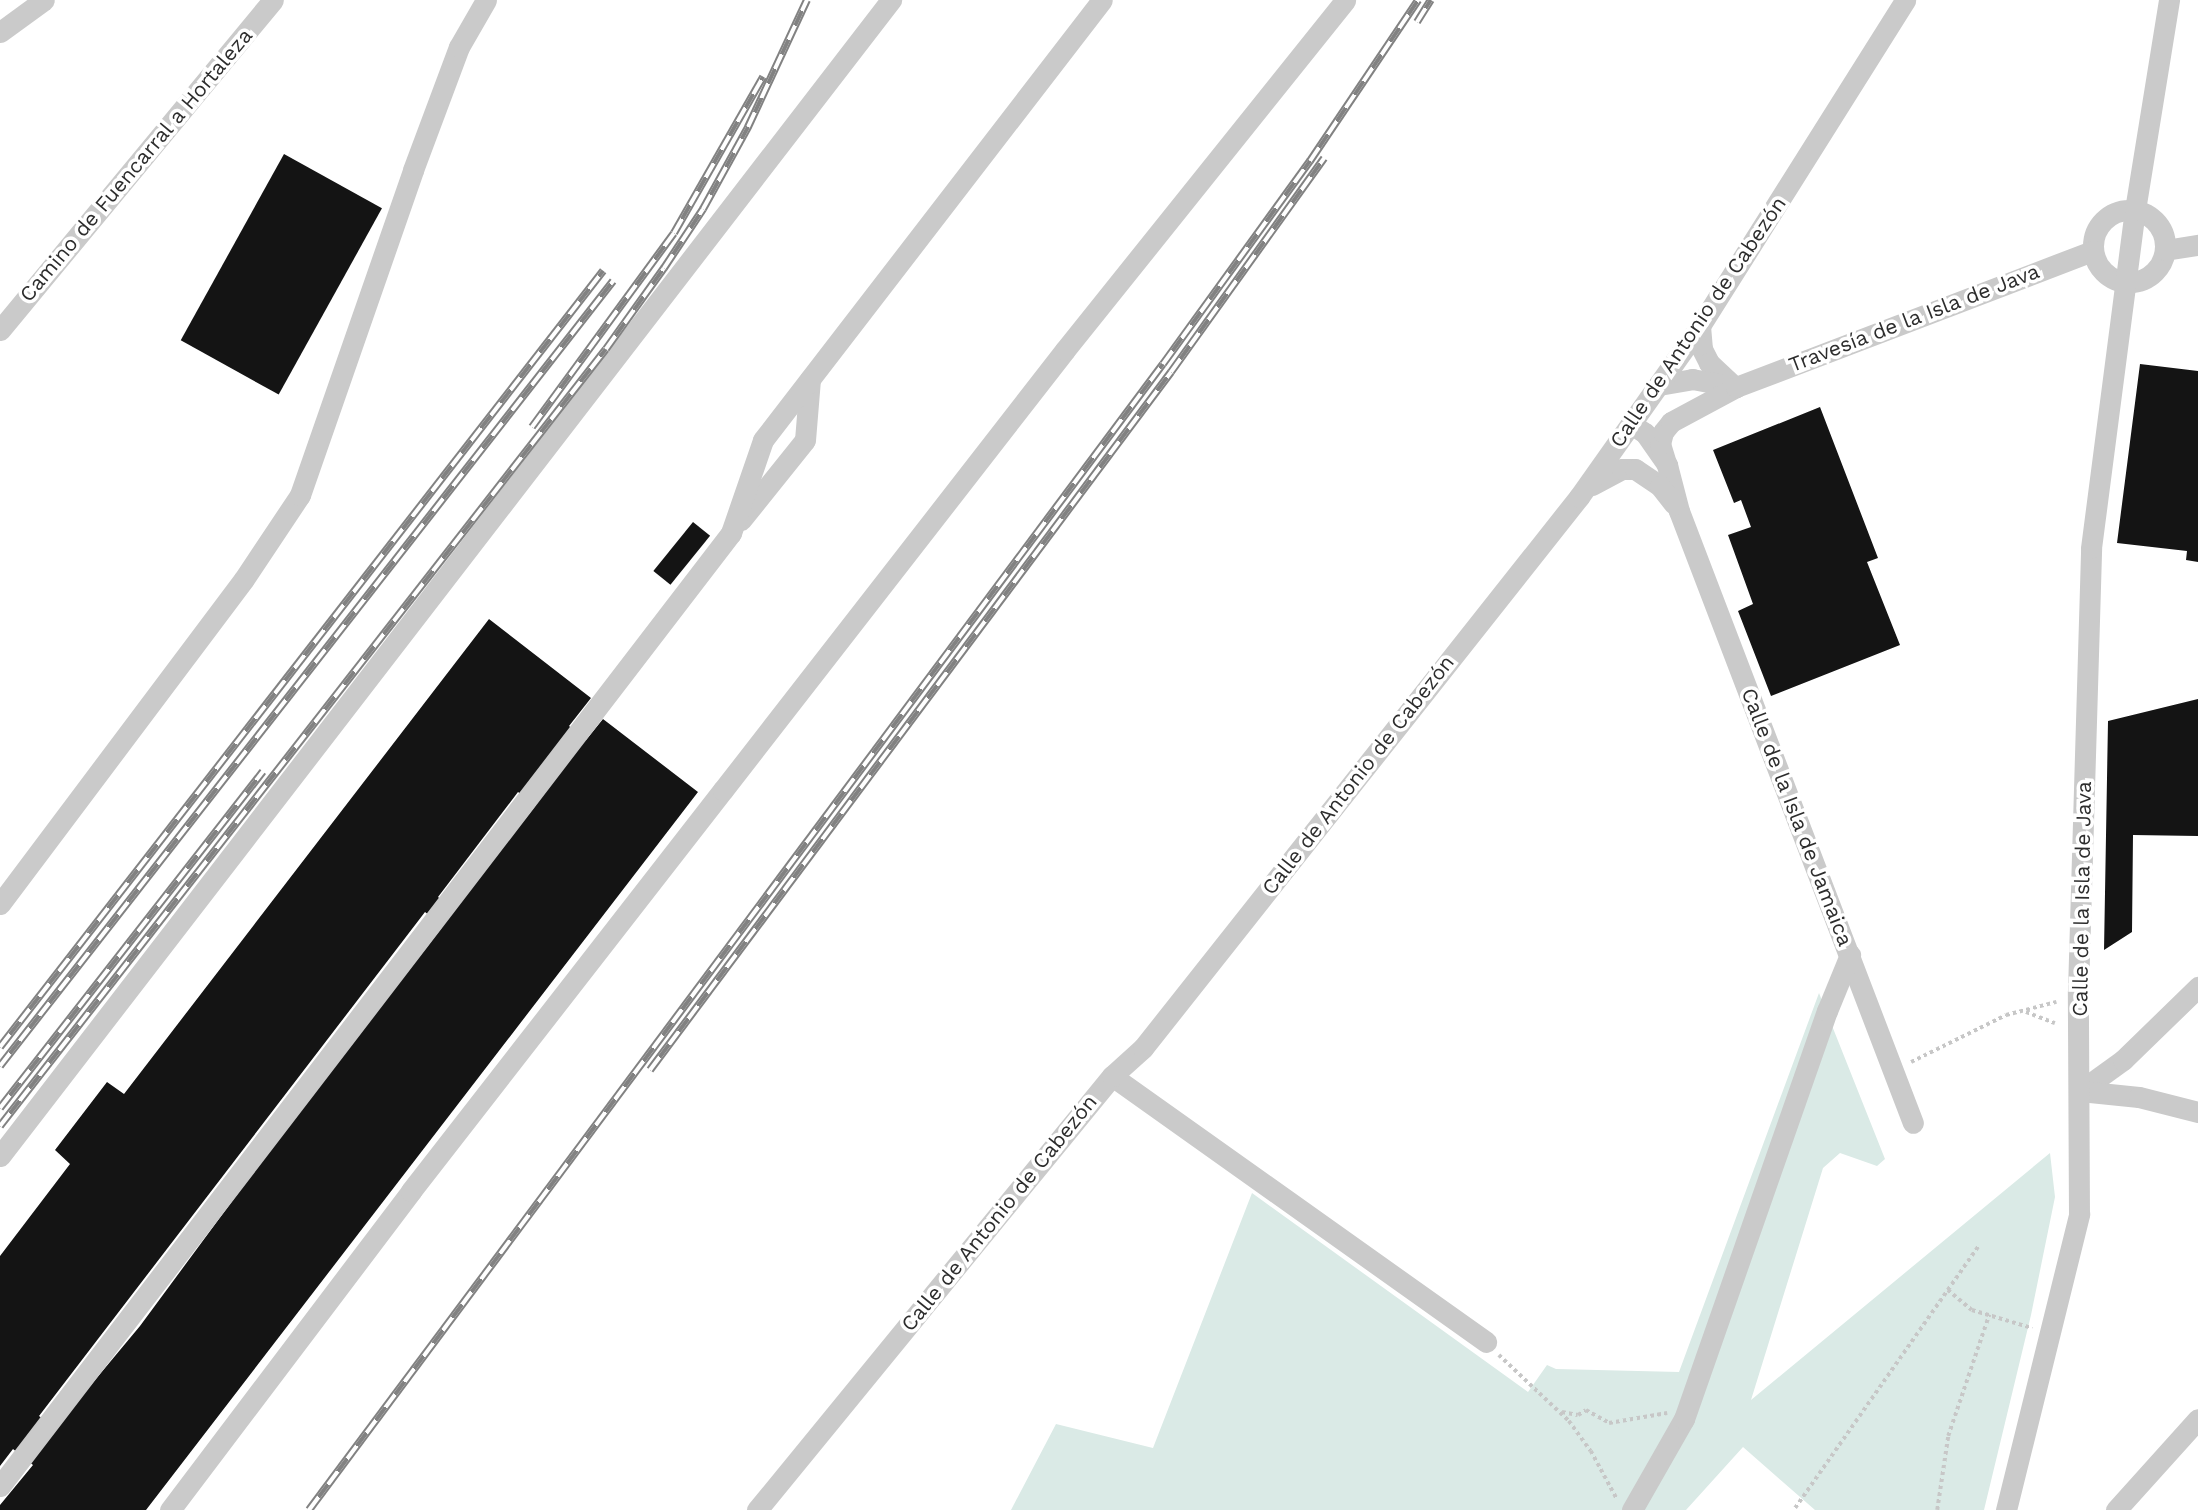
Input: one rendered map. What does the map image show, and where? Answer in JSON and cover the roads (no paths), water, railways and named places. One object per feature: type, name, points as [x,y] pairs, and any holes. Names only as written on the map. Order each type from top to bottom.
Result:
[{"type":"street","points":[[0,32],[44,0]]},
{"type":"street","name":"Camino de Fuencarral a Hortaleza","points":[[3,324],[273,0]]},
{"type":"street","points":[[0,904],[244,579],[300,495],[459,47],[486,0]]},
{"type":"street","points":[[0,1156],[891,0]]},
{"type":"street","points":[[731,533],[763,440],[1102,0]]},
{"type":"street","points":[[170,1510],[411,1191],[1065,350],[1345,0]]},
{"type":"street","name":"Calle de Antonio de Cabezón","points":[[757,1510],[1112,1076],[1143,1048],[1584,490],[1700,326],[1905,0]]},
{"type":"street","name":"Calle de la Isla de Java","points":[[2006,1510],[2075,1237],[2081,1188],[2078,991],[2091,548],[2124,282],[2169,0]]},
{"type":"street","points":[[2135,210],[2154,220],[2161,229],[2165,250],[2155,271],[2147,278],[2124,282],[2103,272],[2093,251],[2097,229],[2103,220],[2113,213],[2135,210]]},
{"type":"street","points":[[2165,250],[2198,245]]},
{"type":"street","name":"Travesía de la Isla de Java","points":[[1667,464],[1660,444],[1663,432],[1671,422],[1736,387],[2093,251]]},
{"type":"street","points":[[1700,326],[1702,349],[1709,363],[1721,377],[1736,387]]},
{"type":"street","points":[[0,1486],[805,440],[810,379]]},
{"type":"street","points":[[1659,385],[1692,379],[1736,387]]},
{"type":"street","name":"Calle de la Isla de Jamaica","points":[[1632,424],[1645,433],[1667,464],[1679,511],[1913,1123]]},
{"type":"street","name":"Calle de la Isla de Jamaica","points":[[1584,490],[1611,473],[1635,469],[1660,486],[1679,511]]},
{"type":"street","points":[[1632,1510],[1684,1419],[1827,1011],[1850,955]]},
{"type":"street","points":[[2080,1091],[2123,1060],[2198,987]]},
{"type":"street","points":[[1112,1076],[1486,1342]]},
{"type":"street","points":[[2080,1091],[2139,1097],[2198,1112]]},
{"type":"street","points":[[2116,1510],[2198,1419]]},
{"type":"railway","points":[[0,1126],[606,349],[703,209],[748,127],[807,0]]},
{"type":"railway","points":[[309,1510],[1163,364],[1310,161],[1418,0]]},
{"type":"railway","points":[[1417,22],[1431,0]]},
{"type":"railway","points":[[532,427],[674,233],[763,77]]},
{"type":"railway","points":[[650,1070],[1171,372],[1324,158]]},
{"type":"railway","points":[[0,1047],[603,271]]},
{"type":"railway","points":[[0,1066],[613,281]]},
{"type":"railway","points":[[0,1108],[263,771]]}]
